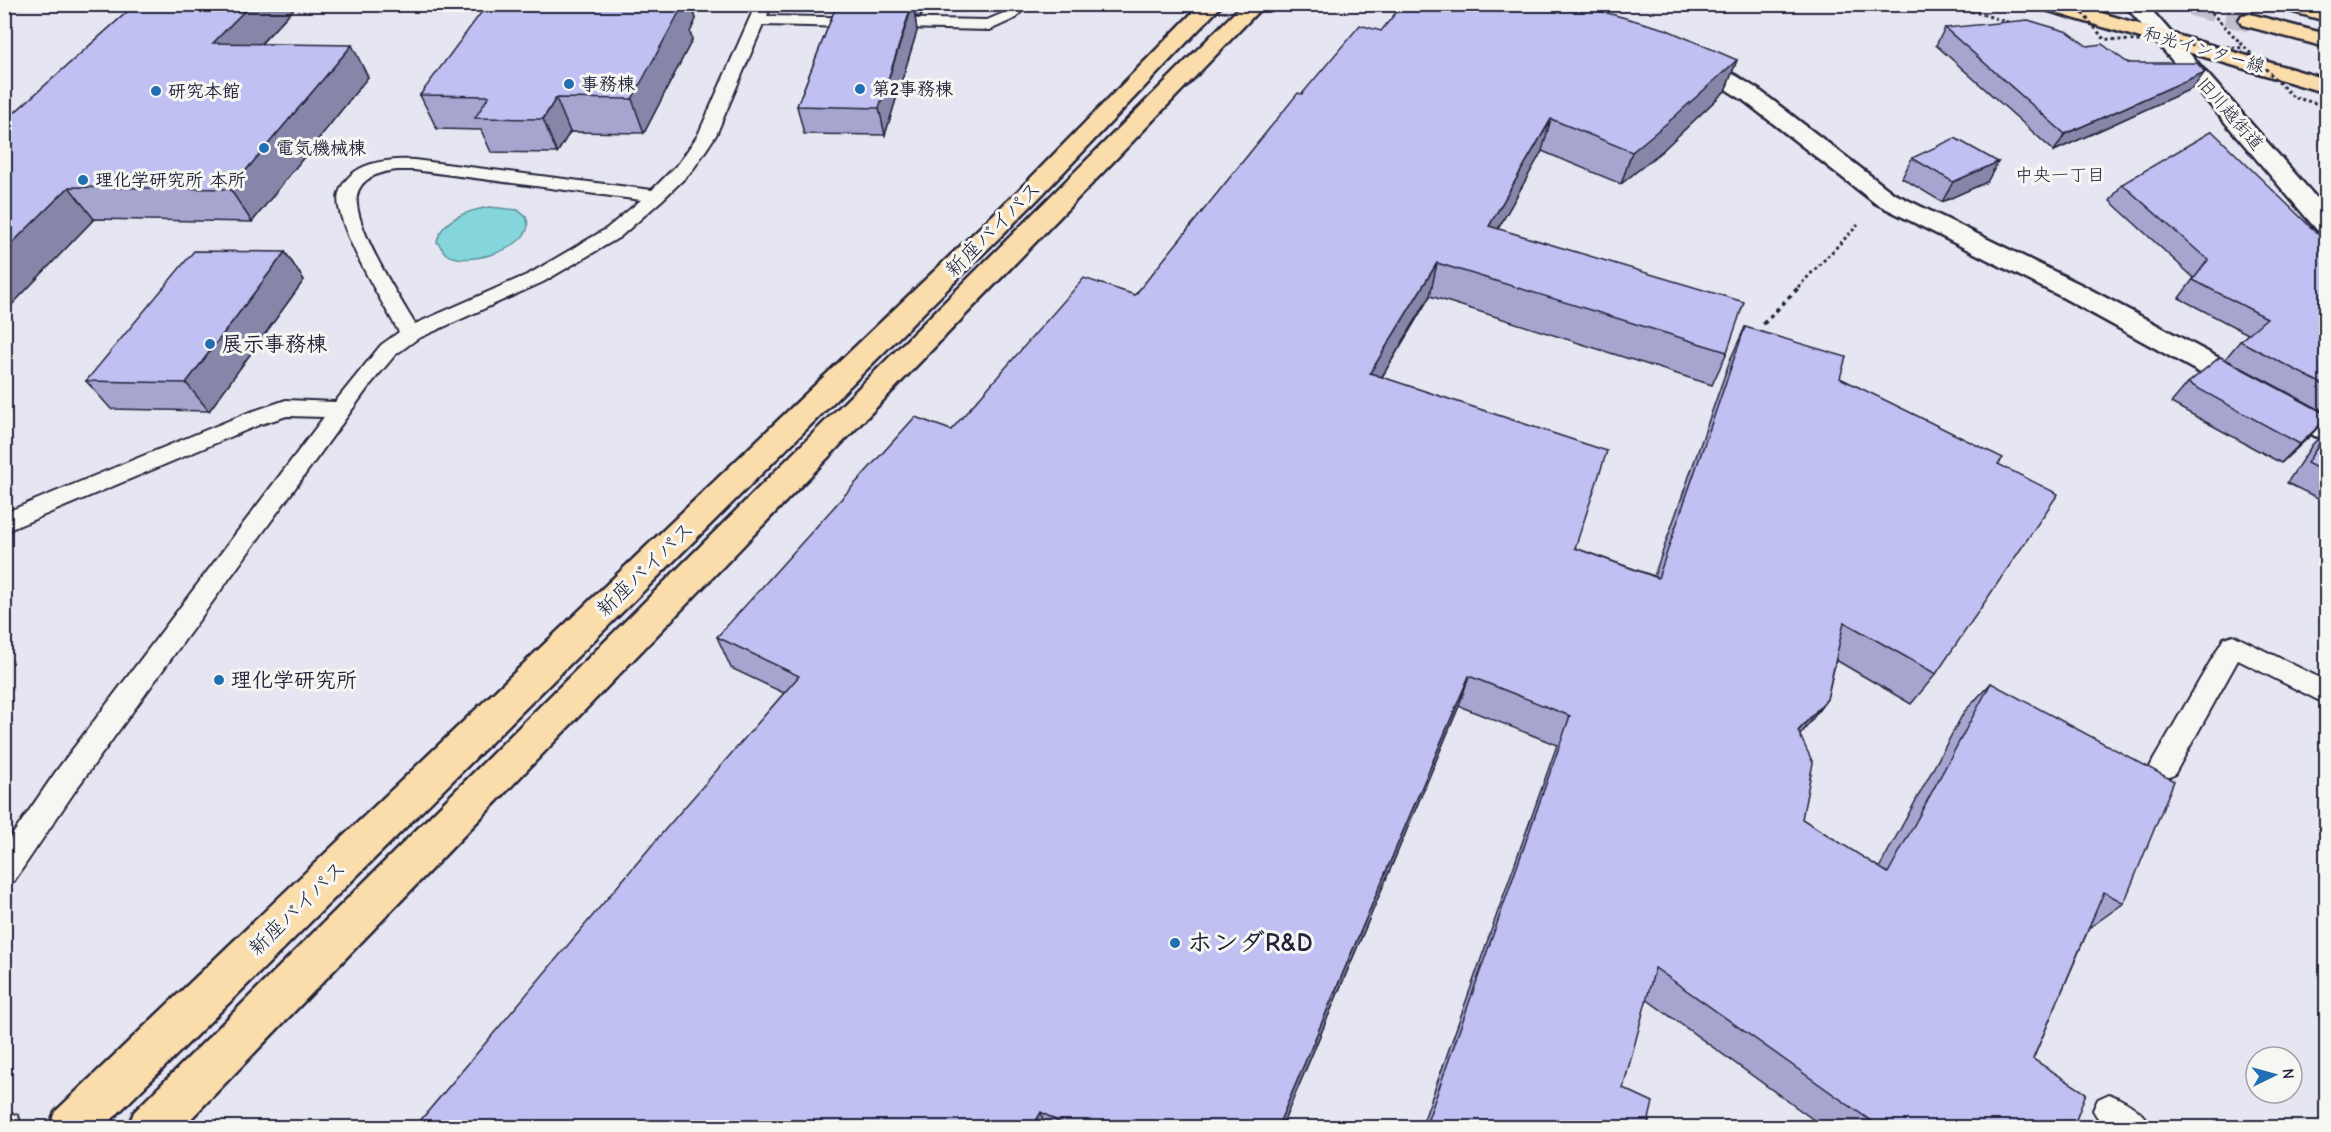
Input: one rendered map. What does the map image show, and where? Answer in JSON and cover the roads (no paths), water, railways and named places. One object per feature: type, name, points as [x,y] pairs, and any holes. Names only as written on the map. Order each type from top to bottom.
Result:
[{"type":"main road","name":"新座バイパス","points":[[71,1128],[1028,195],[1213,4]]},
{"type":"main road","name":"新座バイパス","points":[[150,1128],[1255,4]]},
{"type":"main road","name":"和光インター線","points":[[2046,4],[2326,86]]},
{"type":"main road","points":[[2286,4],[2326,15]]},
{"type":"main road","points":[[2250,20],[2326,41]]},
{"type":"street","name":"旧川越街道","points":[[2134,4],[2326,224]]},
{"type":"street","points":[[1664,53],[1727,80],[1751,95],[1884,198],[2072,291],[2326,428]]},
{"type":"lane","points":[[4,872],[68,779],[388,350],[410,334],[536,278],[613,233],[656,196],[686,167],[707,135],[761,12],[990,25],[1011,15],[1020,4]]},
{"type":"lane","points":[[410,334],[369,256],[350,213],[348,194],[358,179],[373,168],[391,164],[414,165],[656,196]]},
{"type":"lane","points":[[4,523],[286,408],[341,410]]},
{"type":"lane","points":[[2164,767],[2234,645],[2326,693]]},
{"type":"water","points":[[490,207],[518,210],[526,217],[528,226],[524,235],[516,243],[492,254],[466,259],[446,254],[437,242],[444,227],[465,213]]},
{"type":"tunnel","points":[[2192,4],[2250,20]]},
{"type":"place","name":"事務棟","points":[[569,84]]},
{"type":"place","name":"第2事務棟","points":[[860,89]]},
{"type":"place","name":"研究本館","points":[[156,91]]},
{"type":"place","name":"電気機械棟","points":[[264,148]]},
{"type":"place","name":"理化学研究所 本所","points":[[83,180]]},
{"type":"place","name":"展示事務棟","points":[[210,344]]},
{"type":"place","name":"理化学研究所","points":[[219,680]]},
{"type":"place","name":"ホンダR&D","points":[[1175,943]]},
{"type":"district","name":"中央一丁目","points":[[2060,175]]}]
